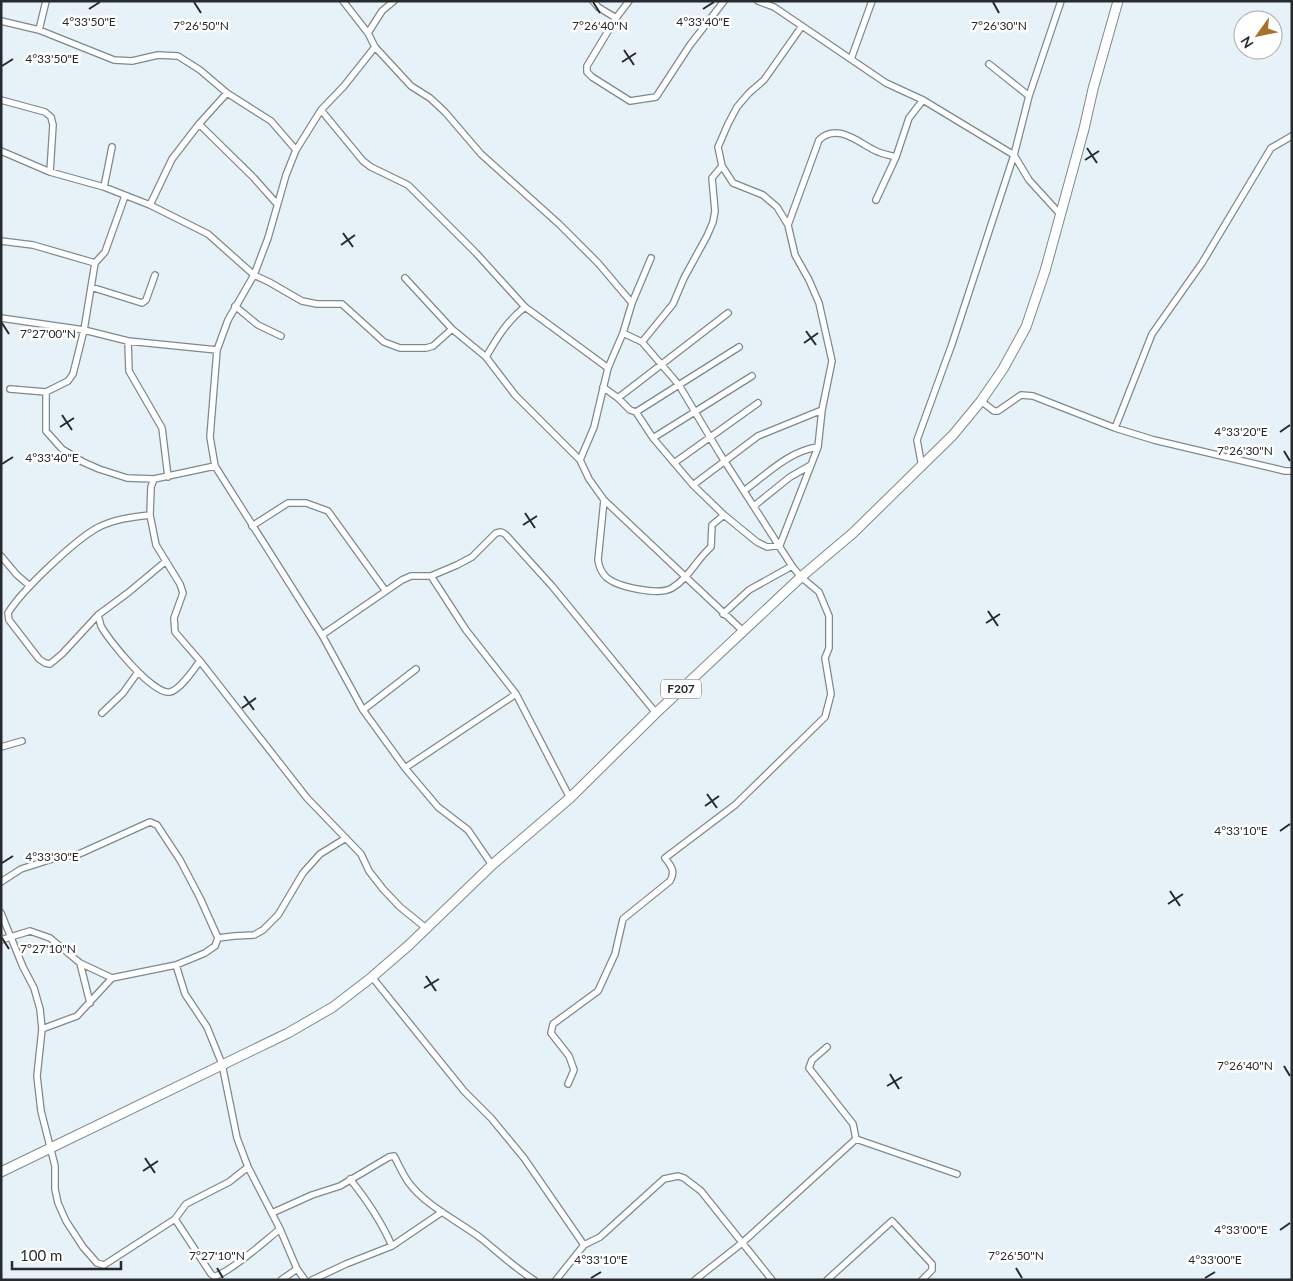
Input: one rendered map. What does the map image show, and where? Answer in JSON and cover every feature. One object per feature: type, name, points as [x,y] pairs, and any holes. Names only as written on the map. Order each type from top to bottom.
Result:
[{"type":"main road","name":"F207","points":[[1,1172],[288,1033],[333,1007],[372,977],[409,945],[492,865],[570,798],[656,713],[801,577],[853,533],[953,435],[1004,369],[1026,327],[1045,271],[1116,2]]},
{"type":"street","points":[[38,30],[46,1]]},
{"type":"street","points":[[343,1],[368,33],[375,47],[411,86],[430,98],[445,112],[481,154],[559,224],[598,263],[632,303]]},
{"type":"street","points":[[368,33],[382,11],[394,1]]},
{"type":"street","points":[[593,1],[598,7],[616,18]]},
{"type":"street","points":[[630,1],[616,18],[587,66],[586,72],[630,101],[656,97],[661,92],[690,45],[724,1]]},
{"type":"street","points":[[758,1],[775,4],[802,26],[886,83],[923,100],[1014,155],[1029,180],[1060,214]]},
{"type":"street","points":[[850,58],[872,1]]},
{"type":"street","points":[[922,467],[917,440],[952,344],[1014,155],[1029,96],[1061,1]]},
{"type":"street","points":[[1,21],[38,30],[114,60],[132,61],[158,55],[178,56],[200,70],[227,93],[271,121],[296,150]]},
{"type":"street","points":[[780,545],[818,447],[822,410],[832,361],[819,303],[795,255],[788,226],[777,207],[763,195],[733,183],[722,166],[718,147],[737,108],[749,93],[764,80],[802,26]]},
{"type":"street","points":[[375,47],[344,86],[321,110],[296,150],[286,175],[268,238],[254,276],[235,306],[217,350],[210,437],[215,466],[322,635],[362,710],[405,768],[438,807],[468,830],[492,865]]},
{"type":"street","points":[[989,64],[1029,96]]},
{"type":"street","points":[[150,205],[172,160],[199,124],[227,93]]},
{"type":"street","points":[[1,100],[45,112],[51,117],[53,125],[50,172]]},
{"type":"street","points":[[876,200],[896,157],[909,118],[923,100]]},
{"type":"street","points":[[321,110],[363,161],[376,170],[408,185],[425,200],[476,252],[525,307],[608,368]]},
{"type":"street","points":[[199,124],[223,146],[277,204]]},
{"type":"street","points":[[788,226],[818,140],[826,134],[847,135],[877,152],[896,157]]},
{"type":"street","points":[[1115,428],[1152,334],[1202,263],[1271,148],[1292,136]]},
{"type":"street","points":[[104,187],[112,147]]},
{"type":"street","points":[[1,150],[50,172],[104,187],[150,205],[208,234],[254,276],[269,282],[302,301],[317,304],[342,304],[384,342],[400,348],[426,348],[433,346],[452,329]]},
{"type":"street","points":[[642,342],[673,304],[684,278],[707,236],[715,211],[712,178],[722,166]]},
{"type":"street","points":[[10,388],[46,392],[68,381],[73,374],[84,330],[95,263],[105,252],[125,196]]},
{"type":"street","points":[[1,242],[33,245],[95,263]]},
{"type":"street","points":[[580,460],[594,428],[608,368],[651,258]]},
{"type":"street","points":[[91,287],[142,303],[146,300],[155,275]]},
{"type":"street","points":[[405,278],[452,329],[486,357],[515,395],[580,460],[589,479],[604,500],[743,631]]},
{"type":"street","points":[[235,306],[258,325],[281,336]]},
{"type":"street","points":[[486,357],[500,332],[513,316],[525,307]]},
{"type":"street","points":[[618,398],[728,314]]},
{"type":"street","points":[[1,318],[84,330],[128,341],[217,350]]},
{"type":"street","points":[[568,1084],[574,1070],[569,1056],[551,1033],[552,1029],[554,1024],[598,991],[615,954],[623,918],[670,881],[673,876],[673,870],[665,858],[735,805],[825,717],[832,694],[825,658],[829,648],[829,616],[819,592],[801,577],[792,566],[679,385],[642,342],[623,333]]},
{"type":"street","points":[[128,341],[129,371],[162,428],[168,477]]},
{"type":"street","points":[[636,412],[739,347]]},
{"type":"street","points":[[653,438],[752,376]]},
{"type":"street","points":[[603,387],[630,410],[636,412],[653,438],[674,463],[724,515],[766,547],[780,545]]},
{"type":"street","points":[[46,392],[46,430],[62,449],[83,462],[127,478],[154,479],[215,466]]},
{"type":"street","points":[[981,401],[994,411],[998,411],[1021,395],[1026,395],[1115,428],[1154,440],[1285,471],[1292,471]]},
{"type":"street","points":[[674,463],[758,403]]},
{"type":"street","points":[[693,484],[758,436],[822,410]]},
{"type":"street","points":[[745,490],[786,459],[808,449],[818,447]]},
{"type":"street","points":[[754,506],[790,477],[812,465]]},
{"type":"street","points":[[154,479],[151,487],[150,514],[156,545],[180,584],[183,593],[174,618],[175,632],[307,798],[361,854],[383,889],[426,928]]},
{"type":"street","points":[[604,500],[598,560],[600,570],[606,578],[629,588],[663,592],[671,589],[687,577],[704,553],[711,547],[712,525],[724,515]]},
{"type":"street","points":[[252,526],[288,503],[306,503],[328,511],[385,590]]},
{"type":"street","points":[[150,514],[121,519],[97,528],[72,546],[30,586],[8,613],[9,620],[39,659],[44,663],[50,664],[62,654],[98,615],[166,561]]},
{"type":"street","points":[[322,635],[385,590],[411,576],[430,576],[457,565],[472,557],[496,533],[501,532],[505,534],[552,586],[656,713]]},
{"type":"street","points":[[1,556],[17,575],[30,586]]},
{"type":"street","points":[[723,614],[749,590],[792,566]]},
{"type":"street","points":[[430,576],[466,630],[516,694],[570,798]]},
{"type":"street","points":[[98,615],[101,625],[110,638],[138,672],[152,686],[163,692],[176,690],[200,662]]},
{"type":"street","points":[[362,710],[416,668]]},
{"type":"street","points":[[102,713],[123,692],[138,672]]},
{"type":"street","points":[[405,768],[516,694]]},
{"type":"street","points":[[1,747],[22,741]]},
{"type":"street","points":[[1,882],[21,869],[52,859],[79,854],[150,822],[157,825],[180,860],[218,938],[215,946],[204,953],[176,964],[112,978],[77,1016],[42,1029]]},
{"type":"street","points":[[218,938],[254,935],[263,930],[278,915],[303,873],[320,854],[346,838]]},
{"type":"street","points":[[1,913],[34,988],[40,1009],[42,1029],[37,1076],[41,1111],[55,1166],[55,1189],[58,1203],[66,1221],[83,1247],[97,1263],[104,1265],[175,1219],[186,1204],[229,1182],[248,1167]]},
{"type":"street","points":[[1,940],[30,932],[50,938],[80,963],[112,978]]},
{"type":"street","points":[[80,963],[90,1002]]},
{"type":"street","points":[[176,964],[185,994],[207,1026],[222,1064],[237,1138],[248,1167],[305,1280]]},
{"type":"street","points":[[372,977],[464,1091],[524,1158],[584,1245]]},
{"type":"street","points":[[827,1047],[812,1060],[809,1068],[854,1124],[856,1139]]},
{"type":"street","points":[[856,1139],[957,1174]]},
{"type":"street","points":[[694,1280],[742,1243],[856,1139]]},
{"type":"street","points":[[272,1214],[312,1195],[340,1186],[394,1156],[410,1185],[442,1212],[482,1239],[518,1270],[534,1280]]},
{"type":"street","points":[[556,1280],[584,1245],[600,1237],[664,1179],[678,1176],[701,1191],[772,1280]]},
{"type":"street","points":[[350,1179],[383,1225],[392,1246]]},
{"type":"street","points":[[312,1280],[392,1246],[442,1212]]},
{"type":"street","points":[[175,1219],[214,1276],[218,1276],[232,1267],[280,1229]]},
{"type":"street","points":[[827,1280],[892,1221],[932,1264],[932,1270],[922,1280]]},
{"type":"street","points":[[281,1280],[298,1269]]}]
